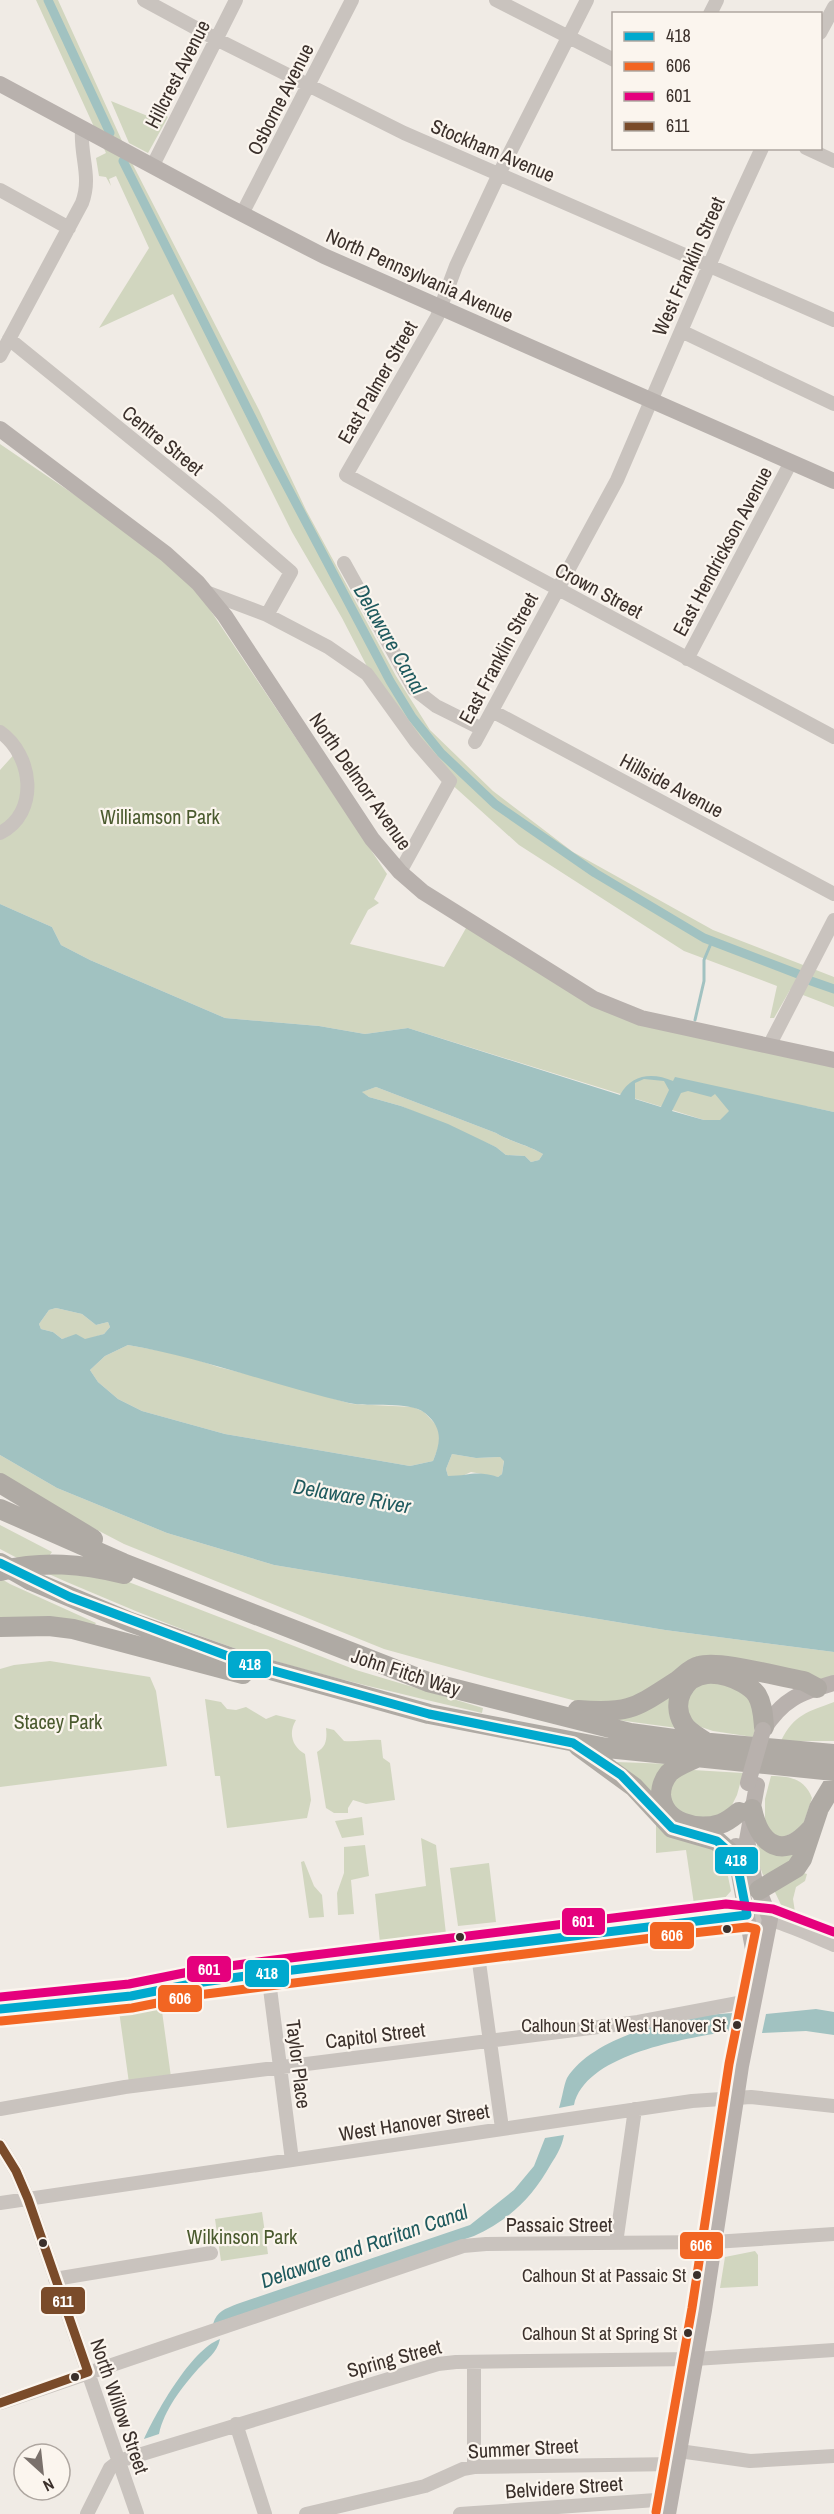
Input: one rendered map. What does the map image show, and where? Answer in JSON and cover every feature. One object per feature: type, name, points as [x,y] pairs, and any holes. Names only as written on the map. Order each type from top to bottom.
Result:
[{"type":"highway","points":[[0,1483],[152,1574]]},
{"type":"highway","name":"John Fitch Way","points":[[0,1509],[152,1574],[336,1648],[428,1682],[701,1749],[790,1767],[834,1770]]},
{"type":"highway","name":"John Fitch Way","points":[[0,1563],[30,1580],[130,1622],[249,1664],[343,1692],[429,1714],[573,1743],[834,1754]]},
{"type":"highway","points":[[0,1571],[40,1564],[95,1566],[214,1598]]},
{"type":"highway","points":[[0,1628],[49,1626],[73,1629],[245,1674],[343,1692]]},
{"type":"highway","points":[[533,1707],[612,1712],[630,1709],[649,1701],[692,1668],[709,1664],[804,1681],[828,1688]]},
{"type":"highway","points":[[767,1730],[762,1707],[753,1691],[730,1677],[704,1674],[696,1677],[685,1685],[677,1703],[683,1724],[701,1749],[671,1771],[664,1780],[661,1797],[669,1815],[682,1823],[708,1826],[727,1821],[746,1810],[763,1838],[774,1844],[785,1846],[796,1843],[811,1829]]},
{"type":"highway","points":[[573,1743],[634,1787],[672,1828],[717,1841],[736,1858]]},
{"type":"highway","points":[[790,1767],[811,1783],[819,1808]]},
{"type":"highway","points":[[759,1890],[796,1868],[802,1859],[819,1808],[834,1783]]},
{"type":"main road","name":"North Pennsylvania Avenue","points":[[0,84],[324,256],[834,481]]},
{"type":"main road","name":"North Delmorr Avenue","points":[[0,429],[166,554],[206,592],[225,616],[372,839],[400,872],[423,892],[600,1003],[647,1020],[834,1060]]},
{"type":"main road","points":[[758,1981],[753,1936],[736,1858],[736,1832],[746,1810],[767,1730],[793,1709],[828,1688]]},
{"type":"main road","points":[[670,2502],[703,2319],[736,2097],[770,1919],[754,1878],[747,1850],[746,1810]]},
{"type":"street","name":"Stockham Avenue","points":[[144,0],[216,39],[404,133],[834,320]]},
{"type":"street","name":"Hillcrest Avenue","points":[[153,165],[236,0]]},
{"type":"street","name":"Osborne Avenue","points":[[242,214],[352,0]]},
{"type":"street","points":[[496,0],[612,59]]},
{"type":"street","name":"East Palmer Street","points":[[346,475],[437,317],[439,307],[499,174],[587,0]]},
{"type":"street","points":[[822,29],[834,7]]},
{"type":"street","points":[[0,356],[82,203],[88,181],[81,142],[90,133]]},
{"type":"street","name":"West Franklin Street","points":[[651,400],[761,150]]},
{"type":"street","points":[[810,150],[834,161]]},
{"type":"street","points":[[0,190],[69,228]]},
{"type":"street","points":[[681,331],[834,404]]},
{"type":"street","name":"Centre Street","points":[[9,339],[216,507],[291,572],[267,615]]},
{"type":"street","name":"East Franklin Street","points":[[475,742],[617,480],[651,400]]},
{"type":"street","name":"East Hendrickson Avenue","points":[[687,659],[791,462]]},
{"type":"street","name":"Crown Street","points":[[346,475],[834,737]]},
{"type":"street","points":[[344,563],[414,689],[436,706],[482,729]]},
{"type":"street","points":[[206,592],[267,615],[328,646],[367,674],[416,742],[450,781],[400,872]]},
{"type":"street","name":"Hillside Avenue","points":[[492,711],[834,894]]},
{"type":"street","points":[[0,732],[12,740],[18,750],[26,771],[27,794],[21,815],[16,822],[0,833]]},
{"type":"street","points":[[769,1046],[834,920]]},
{"type":"street","points":[[0,2009],[131,1996],[196,1983],[268,1973],[747,1915],[770,1919],[834,1945]]},
{"type":"street","points":[[477,1948],[502,2128]]},
{"type":"street","name":"Taylor Place","points":[[268,1973],[292,2160]]},
{"type":"street","name":"Capitol Street","points":[[0,2109],[125,2087],[753,2006]]},
{"type":"street","name":"West Hanover Street","points":[[0,2203],[568,2118],[736,2097],[834,2106]]},
{"type":"street","points":[[616,2243],[635,2109]]},
{"type":"street","name":"North Willow Street","points":[[0,2145],[16,2171],[28,2199],[137,2514]]},
{"type":"street","name":"Passaic Street","points":[[1,2402],[463,2246],[714,2242],[834,2234]]},
{"type":"street","points":[[55,2279],[211,2253]]},
{"type":"street","name":"Spring Street","points":[[119,2461],[426,2367],[456,2362],[694,2359],[834,2350]]},
{"type":"street","points":[[474,2362],[474,2467]]},
{"type":"street","points":[[236,2424],[265,2514]]},
{"type":"street","name":"Summer Street","points":[[306,2514],[425,2486],[463,2469],[474,2467],[750,2461],[834,2456]]},
{"type":"street","points":[[87,2514],[105,2477],[114,2463],[119,2461]]},
{"type":"street","name":"Belvidere Street","points":[[460,2514],[670,2502]]},
{"type":"green space","points":[[36,0],[58,0],[132,163],[259,410],[306,510],[396,676],[430,730],[493,791],[573,852],[713,930],[834,977],[834,1007],[790,990],[774,1018],[770,1018],[777,986],[684,951],[519,845],[438,772],[388,707],[342,618],[292,532],[173,294],[99,328],[149,248],[116,176],[109,179],[111,186],[106,177],[99,176],[96,158],[106,153]]},
{"type":"green space","points":[[111,101],[155,119],[160,112],[168,117],[148,153],[129,143]]},
{"type":"green space","name":"Williamson Park","points":[[0,444],[182,568],[387,874],[374,899],[379,903],[368,910],[350,944],[444,967],[470,921],[590,997],[834,1060],[834,1112],[806,1106],[776,1115],[740,1121],[704,1120],[408,1028],[365,1034],[319,1026],[225,1018],[90,960],[61,945],[52,927],[0,904],[0,770],[18,750],[0,736]]},
{"type":"green space","points":[[376,1087],[496,1133],[543,1154],[539,1160],[531,1162],[525,1156],[506,1155],[496,1147],[401,1106],[369,1097],[361,1092]]},
{"type":"green space","points":[[56,1308],[82,1314],[96,1325],[108,1322],[110,1327],[104,1334],[85,1340],[76,1335],[62,1339],[53,1332],[41,1329],[39,1324],[49,1310]]},
{"type":"green space","points":[[128,1345],[183,1355],[352,1404],[413,1407],[424,1412],[439,1428],[440,1443],[433,1461],[410,1466],[225,1434],[142,1411],[118,1399],[98,1382],[90,1370],[105,1356]]},
{"type":"green space","points":[[452,1454],[476,1458],[500,1457],[504,1460],[502,1474],[498,1477],[471,1472],[462,1476],[448,1476],[446,1469]]},
{"type":"green space","points":[[0,1455],[57,1488],[167,1533],[274,1565],[665,1630],[834,1652],[834,1679],[816,1684],[707,1660],[630,1706],[595,1706],[485,1677],[384,1649],[124,1544],[57,1509],[0,1475]]},
{"type":"green space","points":[[0,1525],[52,1552],[47,1559],[21,1560],[0,1549]]},
{"type":"green space","points":[[42,1571],[126,1581],[356,1670],[483,1708],[482,1713],[264,1658],[185,1630]]},
{"type":"green space","points":[[0,1578],[96,1623],[93,1627],[0,1624]]},
{"type":"green space","name":"Stacey Park","points":[[50,1661],[150,1677],[156,1691],[167,1766],[0,1787],[0,1669]]},
{"type":"green space","points":[[718,1682],[740,1689],[752,1699],[757,1714],[753,1737],[713,1731],[689,1723],[684,1713],[690,1689],[701,1684]]},
{"type":"green space","points":[[681,1683],[677,1728],[603,1718]]},
{"type":"green space","points":[[205,1699],[221,1702],[227,1709],[236,1710],[246,1707],[266,1719],[276,1715],[296,1720],[292,1735],[294,1744],[305,1754],[311,1800],[307,1818],[227,1828],[220,1776],[215,1776]]},
{"type":"green space","points":[[834,1702],[834,1741],[781,1741],[797,1719]]},
{"type":"green space","points":[[326,1728],[334,1730],[344,1741],[381,1740],[383,1758],[390,1763],[395,1800],[366,1804],[353,1800],[348,1813],[334,1813],[326,1808],[317,1752],[325,1745]]},
{"type":"green space","points":[[616,1762],[671,1764],[659,1806],[616,1764]]},
{"type":"green space","points":[[693,1770],[743,1773],[737,1795],[728,1813],[694,1822],[670,1807],[671,1782],[679,1773]]},
{"type":"green space","points":[[771,1776],[796,1780],[805,1787],[812,1798],[802,1828],[780,1839],[765,1830],[765,1799]]},
{"type":"green space","points":[[362,1817],[364,1835],[342,1838],[335,1821]]},
{"type":"green space","points":[[656,1823],[723,1852],[731,1891],[723,1900],[694,1904],[686,1850],[656,1853]]},
{"type":"green space","points":[[757,1835],[795,1849],[795,1863],[771,1874],[763,1875],[757,1859]]},
{"type":"green space","points":[[421,1838],[436,1845],[446,1934],[380,1943],[375,1894],[426,1886]]},
{"type":"green space","points":[[365,1845],[369,1876],[351,1880],[354,1914],[338,1915],[337,1893],[344,1873],[344,1847]]},
{"type":"green space","points":[[304,1861],[314,1886],[322,1895],[324,1917],[309,1918],[301,1862]]},
{"type":"green space","points":[[489,1863],[496,1922],[458,1926],[450,1868]]},
{"type":"green space","points":[[800,1872],[807,1874],[805,1881],[796,1887],[793,1899],[795,1912],[782,1907],[774,1890]]},
{"type":"green space","points":[[161,2004],[171,2077],[129,2083],[119,2011]]},
{"type":"green space","name":"Wilkinson Park","points":[[262,2212],[268,2254],[221,2261],[215,2219]]},
{"type":"green space","points":[[755,2251],[758,2255],[758,2286],[720,2288],[725,2257]]},
{"type":"water","name":"Delaware River","points":[[0,904],[52,927],[61,945],[90,960],[225,1018],[319,1026],[365,1034],[408,1028],[620,1095],[636,1079],[658,1076],[673,1081],[675,1077],[834,1112],[834,1652],[665,1630],[274,1565],[167,1533],[57,1488],[0,1455]],"holes":[[[644,1079],[664,1081],[669,1090],[661,1107],[635,1099],[635,1083]],[[376,1087],[496,1133],[543,1154],[539,1160],[531,1162],[525,1156],[506,1155],[496,1147],[448,1124],[401,1106],[369,1097],[362,1092]],[[688,1091],[711,1097],[715,1094],[729,1111],[720,1120],[704,1120],[672,1111],[681,1093]],[[56,1308],[82,1314],[96,1325],[108,1322],[110,1327],[104,1334],[85,1339],[76,1334],[62,1339],[53,1332],[41,1329],[39,1324],[49,1310]],[[128,1345],[184,1357],[349,1403],[399,1405],[418,1409],[435,1424],[439,1436],[438,1448],[433,1461],[410,1466],[225,1434],[142,1411],[118,1399],[98,1382],[90,1370],[105,1356]],[[452,1454],[476,1458],[500,1457],[504,1461],[502,1474],[498,1477],[478,1474],[448,1476],[446,1469]]]},
{"type":"water","points":[[816,2009],[834,2012],[834,2035],[806,2031],[762,2033],[766,2014]]},
{"type":"water","points":[[740,2013],[736,2030],[668,2043],[619,2060],[598,2072],[583,2087],[574,2105],[559,2108],[567,2078],[580,2062],[599,2049],[621,2038],[671,2022]]},
{"type":"water","points":[[564,2135],[557,2154],[528,2198],[487,2230],[213,2324],[219,2313],[237,2304],[470,2225],[514,2190],[534,2166],[545,2138]]},
{"type":"water","points":[[220,2339],[214,2352],[174,2399],[159,2434],[144,2439],[166,2398],[187,2368],[209,2345]]},
{"type":"waterway","name":"Delaware Canal","points":[[48,0],[110,133]]},
{"type":"waterway","name":"Delaware Canal","points":[[123,161],[271,456],[390,681],[412,717],[441,753],[495,804],[595,873],[704,938],[798,974]]},
{"type":"waterway","points":[[695,1020],[704,981],[704,960],[712,941]]},
{"type":"waterway","name":"Delaware Canal","points":[[811,981],[834,989]]},
{"type":"transit line","name":"418","points":[[0,1563],[70,1597],[249,1664],[429,1714],[573,1743],[621,1775],[672,1828],[717,1841],[736,1858],[747,1915],[268,1973],[196,1983],[131,1996],[0,2009]]},
{"type":"transit line","name":"601","points":[[0,1997],[129,1984],[194,1971],[266,1961],[726,1904],[773,1909],[834,1932]]},
{"type":"transit line","name":"606","points":[[1,2021],[132,2008],[198,1995],[684,1934],[747,1927],[756,1929],[729,2064],[692,2308],[656,2512]]},
{"type":"transit line","name":"611","points":[[0,2145],[16,2171],[28,2199],[88,2372],[0,2403]]},
{"type":"place","name":"Calhoun St at West Hanover St","points":[[737,2025]]},
{"type":"place","name":"Calhoun St at Passaic St","points":[[697,2275]]},
{"type":"place","name":"Calhoun St at Spring St","points":[[688,2333]]},
{"type":"water label","name":"Delaware and Raritan Canal","points":[[364,2246]]}]
